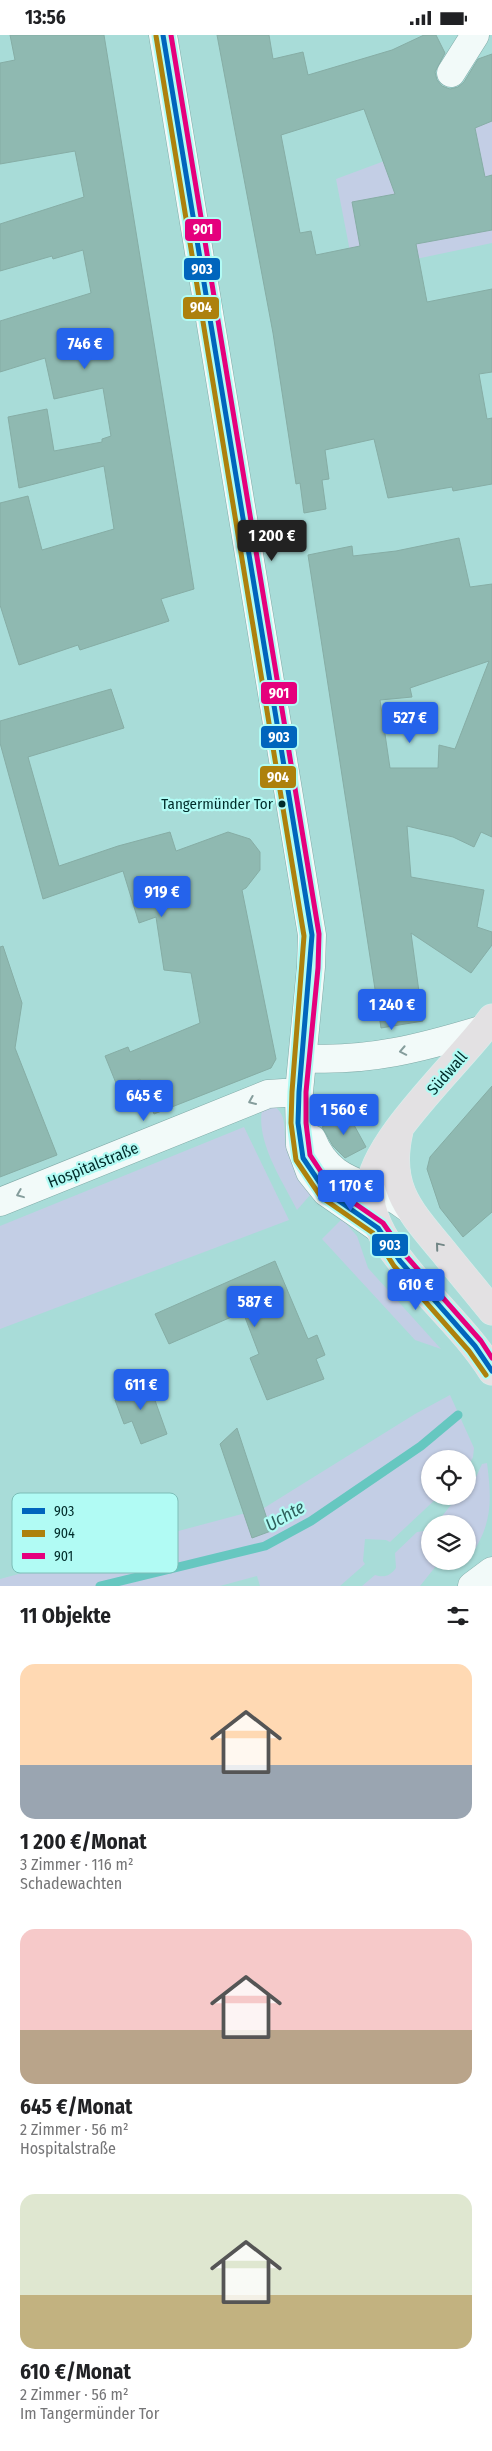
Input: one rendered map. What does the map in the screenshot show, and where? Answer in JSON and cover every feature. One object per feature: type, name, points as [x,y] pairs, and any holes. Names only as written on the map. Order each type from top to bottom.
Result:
[{"type":"main road","name":"Südwall","points":[[370,1189],[376,1164],[400,1127],[488,1024]]},
{"type":"main road","points":[[400,1127],[395,1157],[396,1172],[408,1208],[492,1311]]},
{"type":"main road","points":[[370,1189],[378,1227],[400,1261],[475,1346],[492,1371]]},
{"type":"street","points":[[163,35],[310,918],[312,948],[299,1092],[300,1145],[310,1171],[326,1192],[378,1227]]},
{"type":"street","points":[[451,73],[474,35]]},
{"type":"street","points":[[303,1058],[356,1059],[425,1047],[488,1024]]},
{"type":"street","points":[[299,1092],[307,1126],[319,1154],[332,1169],[344,1178],[396,1199],[408,1208]]},
{"type":"street","name":"Hospitalstraße","points":[[0,1202],[268,1094],[299,1092]]},
{"type":"street","points":[[472,1586],[492,1571]]},
{"type":"shaded area","points":[[492,121],[492,243],[354,272],[336,179]]},
{"type":"shaded area","points":[[274,1106],[283,1119],[286,1145],[290,1158],[311,1194],[297,1210],[272,1161],[263,1135],[262,1110]]},
{"type":"shaded area","points":[[244,1127],[289,1220],[0,1329],[0,1226]]},
{"type":"shaded area","points":[[342,1219],[357,1236],[368,1268],[441,1349],[415,1340],[322,1239]]},
{"type":"shaded area","points":[[450,1395],[474,1448],[474,1450],[421,1450],[421,1505],[429,1505],[390,1542],[386,1540],[365,1539],[363,1561],[365,1564],[340,1586],[260,1586],[257,1576],[220,1586],[0,1586],[0,1579],[22,1573],[178,1573],[178,1531],[264,1508],[415,1414]]},
{"type":"shaded area","points":[[487,1463],[490,1500],[487,1522],[476,1548],[476,1515],[443,1515],[451,1505],[476,1505],[476,1477],[482,1464]]},
{"type":"shaded area","points":[[421,1531],[421,1570],[433,1570],[420,1586],[362,1586],[375,1575],[387,1576],[391,1573],[396,1568],[395,1553],[417,1532]]},
{"type":"building","points":[[10,35],[104,35],[194,589],[161,599],[169,621],[80,650],[78,645],[19,665],[0,605],[0,503],[28,496],[42,550],[114,529],[104,466],[19,488],[8,417],[47,409],[54,451],[102,442],[102,439],[111,436],[103,388],[54,399],[45,358],[0,372],[0,321],[91,293],[83,250],[53,259],[52,256],[0,271],[0,224],[84,197],[75,151],[0,164],[0,63],[15,60]]},
{"type":"building","points":[[217,35],[269,35],[273,59],[303,52],[308,75],[392,50],[424,35],[436,35],[445,53],[435,72],[437,80],[442,86],[450,89],[458,87],[464,82],[478,59],[492,54],[492,121],[475,128],[485,177],[492,175],[492,230],[416,244],[427,302],[492,289],[492,372],[479,374],[487,419],[492,418],[492,484],[453,491],[452,487],[388,498],[374,439],[325,450],[329,479],[322,480],[326,509],[304,513],[300,483],[296,484],[273,333]],"holes":[[[364,109],[395,194],[352,202],[360,246],[316,255],[311,231],[300,233],[281,135]]]},
{"type":"building","points":[[459,538],[470,587],[492,584],[492,837],[481,832],[474,847],[453,837],[407,826],[411,877],[484,890],[477,927],[492,932],[492,945],[471,973],[411,933],[423,1021],[381,1028],[308,555],[352,546],[353,556],[396,551]],"holes":[[[489,661],[455,749],[439,745],[438,768],[390,768],[380,700],[412,697],[410,688]]]},
{"type":"building","points":[[111,689],[124,728],[28,757],[59,866],[118,846],[170,832],[176,851],[228,832],[250,839],[260,852],[260,870],[246,888],[242,890],[276,1059],[271,1068],[154,1114],[140,1079],[118,1088],[105,1056],[128,1047],[130,1052],[200,1023],[191,973],[164,970],[156,917],[139,923],[123,871],[43,899],[0,743],[0,721]]},
{"type":"building","points":[[3,946],[22,1003],[15,1048],[57,1155],[0,1177],[0,947]]},
{"type":"building","points":[[492,1086],[492,1212],[463,1237],[440,1208],[427,1169],[430,1157]]},
{"type":"building","points":[[348,1114],[366,1147],[345,1158],[333,1146],[322,1127]]},
{"type":"building","points":[[275,1261],[308,1339],[317,1335],[325,1355],[316,1359],[324,1379],[267,1400],[250,1358],[259,1354],[243,1312],[169,1344],[155,1314]]},
{"type":"building","points":[[147,1378],[167,1434],[141,1444],[132,1421],[124,1424],[115,1400],[124,1396],[120,1387]]},
{"type":"building","points":[[237,1428],[271,1531],[252,1538],[220,1444]]},
{"type":"waterway","name":"Uchte","points":[[178,1567],[265,1546],[311,1521],[421,1446],[458,1415]]},
{"type":"waterway","name":"Uchte","points":[[100,1586],[154,1573]]},
{"type":"transit line","name":"903","points":[[163,35],[312,935],[299,1092],[298,1123],[303,1158],[326,1192],[378,1228],[400,1261],[475,1346],[492,1371]]},
{"type":"transit line","name":"901","points":[[171,35],[319,934],[318,968],[306,1092],[306,1123],[310,1155],[331,1187],[383,1223],[406,1256],[481,1341],[492,1358]]},
{"type":"transit line","name":"904","points":[[156,36],[304,936],[292,1092],[291,1123],[296,1160],[321,1197],[373,1233],[394,1266],[469,1351],[486,1375]]},
{"type":"place","name":"Tangermünder Tor","points":[[282,804]]}]
